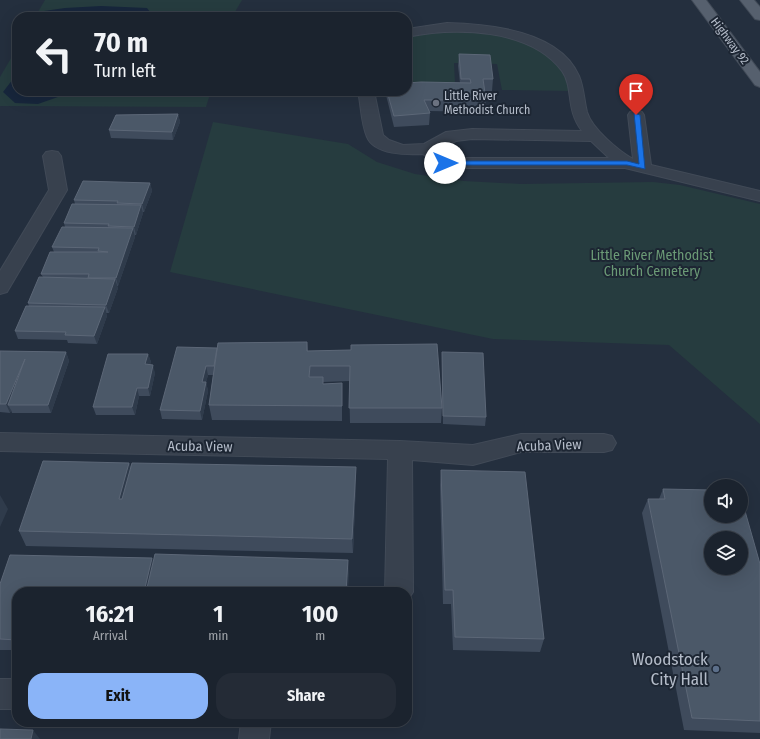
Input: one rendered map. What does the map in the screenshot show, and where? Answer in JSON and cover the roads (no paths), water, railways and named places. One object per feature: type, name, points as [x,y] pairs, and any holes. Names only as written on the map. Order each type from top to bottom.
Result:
[{"type":"main road","name":"Highway 92","points":[[699,0],[760,82]]},
{"type":"main road","points":[[747,0],[760,16]]},
{"type":"street","points":[[412,32],[452,28],[481,30],[517,36],[536,43],[552,52],[568,69],[577,90],[582,118],[595,136],[635,165]]},
{"type":"street","points":[[367,96],[375,137],[383,144],[402,150],[427,149],[452,136],[472,134],[595,136]]},
{"type":"street","points":[[635,165],[636,115]]},
{"type":"street","points":[[427,149],[445,163],[635,165],[760,196]]},
{"type":"street","points":[[0,287],[58,190],[52,156]]},
{"type":"street","name":"Acuba View","points":[[0,442],[400,450],[473,455],[521,443],[604,443]]},
{"type":"street","points":[[399,587],[400,450]]},
{"type":"street","points":[[0,694],[12,694]]},
{"type":"street","points":[[254,739],[255,727]]},
{"type":"water","points":[[101,6],[147,8],[150,12],[37,12],[65,8]]},
{"type":"water","points":[[12,80],[12,96],[61,96],[38,104],[15,103],[3,92]]},
{"type":"place","name":"Little River Methodist Church","points":[[436,103]]},
{"type":"place","name":"Woodstock City Hall","points":[[716,669]]},
{"type":"park label","name":"Little River Methodist Church Cemetery","points":[[652,264]]}]
